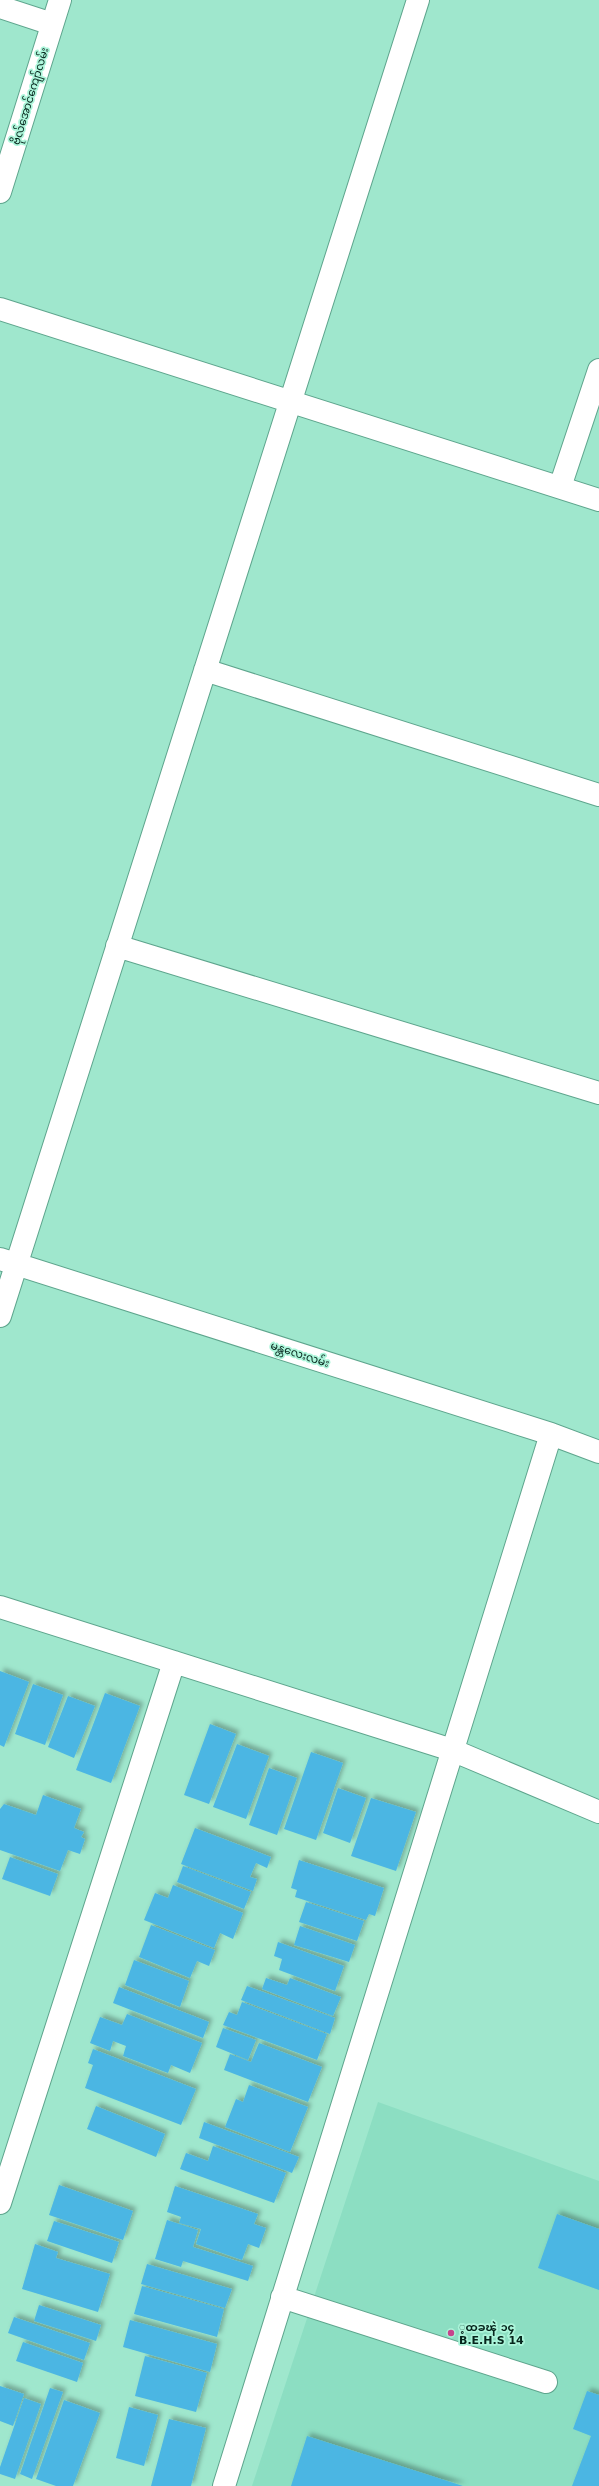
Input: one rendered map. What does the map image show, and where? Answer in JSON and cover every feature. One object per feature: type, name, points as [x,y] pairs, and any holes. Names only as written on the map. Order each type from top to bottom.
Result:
[{"type":"street","name":"ဗိုလ်အောင်ကျော်လမ်း","points":[[0,192],[60,0]]},
{"type":"street","points":[[0,1316],[8,1261],[117,946],[418,0]]},
{"type":"street","points":[[0,7],[52,24]]},
{"type":"street","points":[[0,309],[599,500]]},
{"type":"street","points":[[560,487],[599,370]]},
{"type":"street","points":[[205,670],[599,795]]},
{"type":"street","points":[[117,946],[599,1093]]},
{"type":"street","name":"မန္တလေးလမ်း","points":[[8,1261],[551,1434],[599,1452]]},
{"type":"street","points":[[224,2486],[551,1434]]},
{"type":"street","points":[[0,1607],[452,1750],[599,1812]]},
{"type":"street","points":[[0,2203],[174,1662]]},
{"type":"street","points":[[282,2298],[546,2382]]},
{"type":"shaded area","name":"့ထခၾဲ ၁၄ B.E.H.S 14","points":[[378,2102],[599,2181],[599,2486],[252,2486]]},
{"type":"building","points":[[0,1671],[29,1682],[4,1747],[0,1745]]},
{"type":"building","points":[[33,1684],[63,1695],[45,1745],[15,1734]]},
{"type":"building","points":[[105,1693],[140,1706],[111,1783],[76,1770]]},
{"type":"building","points":[[68,1696],[95,1706],[74,1758],[48,1747]]},
{"type":"building","points":[[210,1724],[236,1734],[209,1804],[184,1795]]},
{"type":"building","points":[[237,1744],[269,1756],[246,1819],[213,1807]]},
{"type":"building","points":[[311,1752],[343,1763],[316,1840],[284,1829]]},
{"type":"building","points":[[269,1768],[297,1778],[277,1835],[249,1825]]},
{"type":"building","points":[[338,1788],[366,1798],[350,1843],[323,1833]]},
{"type":"building","points":[[43,1795],[81,1809],[74,1828],[84,1832],[81,1837],[85,1839],[80,1854],[68,1850],[60,1871],[0,1850],[0,1809],[4,1804],[36,1815]]},
{"type":"building","points":[[371,1798],[416,1812],[396,1871],[351,1856]]},
{"type":"building","points":[[195,1828],[271,1857],[267,1868],[256,1863],[250,1877],[257,1879],[253,1891],[181,1864]]},
{"type":"building","points":[[10,1857],[58,1874],[50,1896],[2,1879]]},
{"type":"building","points":[[299,1860],[384,1888],[375,1916],[369,1914],[366,1920],[295,1897],[297,1890],[291,1888]]},
{"type":"building","points":[[183,1866],[251,1892],[244,1909],[177,1882]]},
{"type":"building","points":[[173,1885],[243,1913],[233,1939],[220,1933],[214,1948],[144,1920],[155,1893],[168,1898]]},
{"type":"building","points":[[306,1902],[364,1921],[357,1941],[299,1922]]},
{"type":"building","points":[[151,1925],[215,1950],[209,1966],[197,1961],[190,1978],[139,1957]]},
{"type":"building","points":[[300,1926],[355,1945],[349,1962],[294,1945]]},
{"type":"building","points":[[278,1942],[344,1966],[335,1991],[279,1970],[282,1959],[274,1956]]},
{"type":"building","points":[[134,1960],[189,1981],[180,2007],[125,1985]]},
{"type":"building","points":[[266,1978],[287,1985],[290,1978],[341,1997],[333,2016],[262,1989]]},
{"type":"building","points":[[247,1986],[335,2018],[330,2034],[241,2000]]},
{"type":"building","points":[[119,1987],[209,2022],[203,2038],[113,2003]]},
{"type":"building","points":[[242,2002],[327,2034],[317,2060],[223,2025],[229,2012],[237,2015]]},
{"type":"building","points":[[127,2014],[202,2043],[190,2073],[171,2065],[168,2073],[123,2056],[126,2046],[113,2041],[110,2051],[90,2043],[100,2017],[122,2025]]},
{"type":"building","points":[[223,2028],[256,2040],[248,2060],[216,2047]]},
{"type":"building","points":[[259,2043],[322,2067],[308,2102],[224,2070],[230,2054],[251,2062]]},
{"type":"building","points":[[93,2049],[196,2089],[181,2125],[85,2088],[93,2065],[88,2063]]},
{"type":"building","points":[[249,2085],[308,2107],[290,2152],[225,2127],[236,2099],[243,2102]]},
{"type":"building","points":[[96,2106],[165,2134],[156,2157],[87,2129]]},
{"type":"building","points":[[204,2122],[299,2157],[292,2173],[199,2138]]},
{"type":"building","points":[[213,2146],[286,2173],[274,2203],[180,2169],[186,2153],[208,2161]]},
{"type":"building","points":[[59,2185],[133,2211],[123,2240],[49,2215]]},
{"type":"building","points":[[175,2186],[258,2214],[254,2224],[266,2228],[259,2248],[248,2244],[242,2260],[196,2244],[201,2229],[179,2223],[181,2217],[167,2212]]},
{"type":"building","points":[[557,2214],[599,2229],[599,2290],[538,2268]]},
{"type":"building","points":[[167,2220],[198,2230],[193,2247],[253,2266],[248,2281],[183,2261],[181,2267],[155,2259]]},
{"type":"building","points":[[54,2221],[119,2242],[112,2263],[47,2241]]},
{"type":"building","points":[[35,2244],[58,2252],[56,2258],[110,2274],[98,2312],[22,2289]]},
{"type":"building","points":[[147,2264],[232,2289],[225,2308],[141,2284]]},
{"type":"building","points":[[142,2286],[224,2309],[217,2337],[134,2314]]},
{"type":"building","points":[[39,2305],[101,2325],[96,2341],[34,2321]]},
{"type":"building","points":[[14,2317],[90,2343],[84,2360],[8,2333]]},
{"type":"building","points":[[130,2320],[217,2344],[210,2372],[123,2347]]},
{"type":"building","points":[[23,2342],[83,2363],[77,2382],[16,2361]]},
{"type":"building","points":[[145,2356],[207,2373],[196,2412],[135,2396]]},
{"type":"building","points":[[0,2386],[24,2394],[13,2426],[0,2421]]},
{"type":"building","points":[[50,2388],[63,2392],[32,2479],[20,2474]]},
{"type":"building","points":[[587,2391],[599,2395],[599,2486],[572,2486],[591,2436],[573,2429]]},
{"type":"building","points":[[24,2398],[41,2404],[15,2479],[0,2474],[0,2467]]},
{"type":"building","points":[[64,2400],[100,2413],[73,2486],[56,2486],[36,2479]]},
{"type":"building","points":[[129,2407],[158,2415],[144,2466],[116,2458]]},
{"type":"building","points":[[169,2419],[206,2428],[191,2486],[151,2486]]},
{"type":"building","points":[[307,2436],[463,2486],[291,2486]]},
{"type":"place","name":"့ထခၾဲ ၁၄ B.E.H.S 14","points":[[451,2333]]}]
